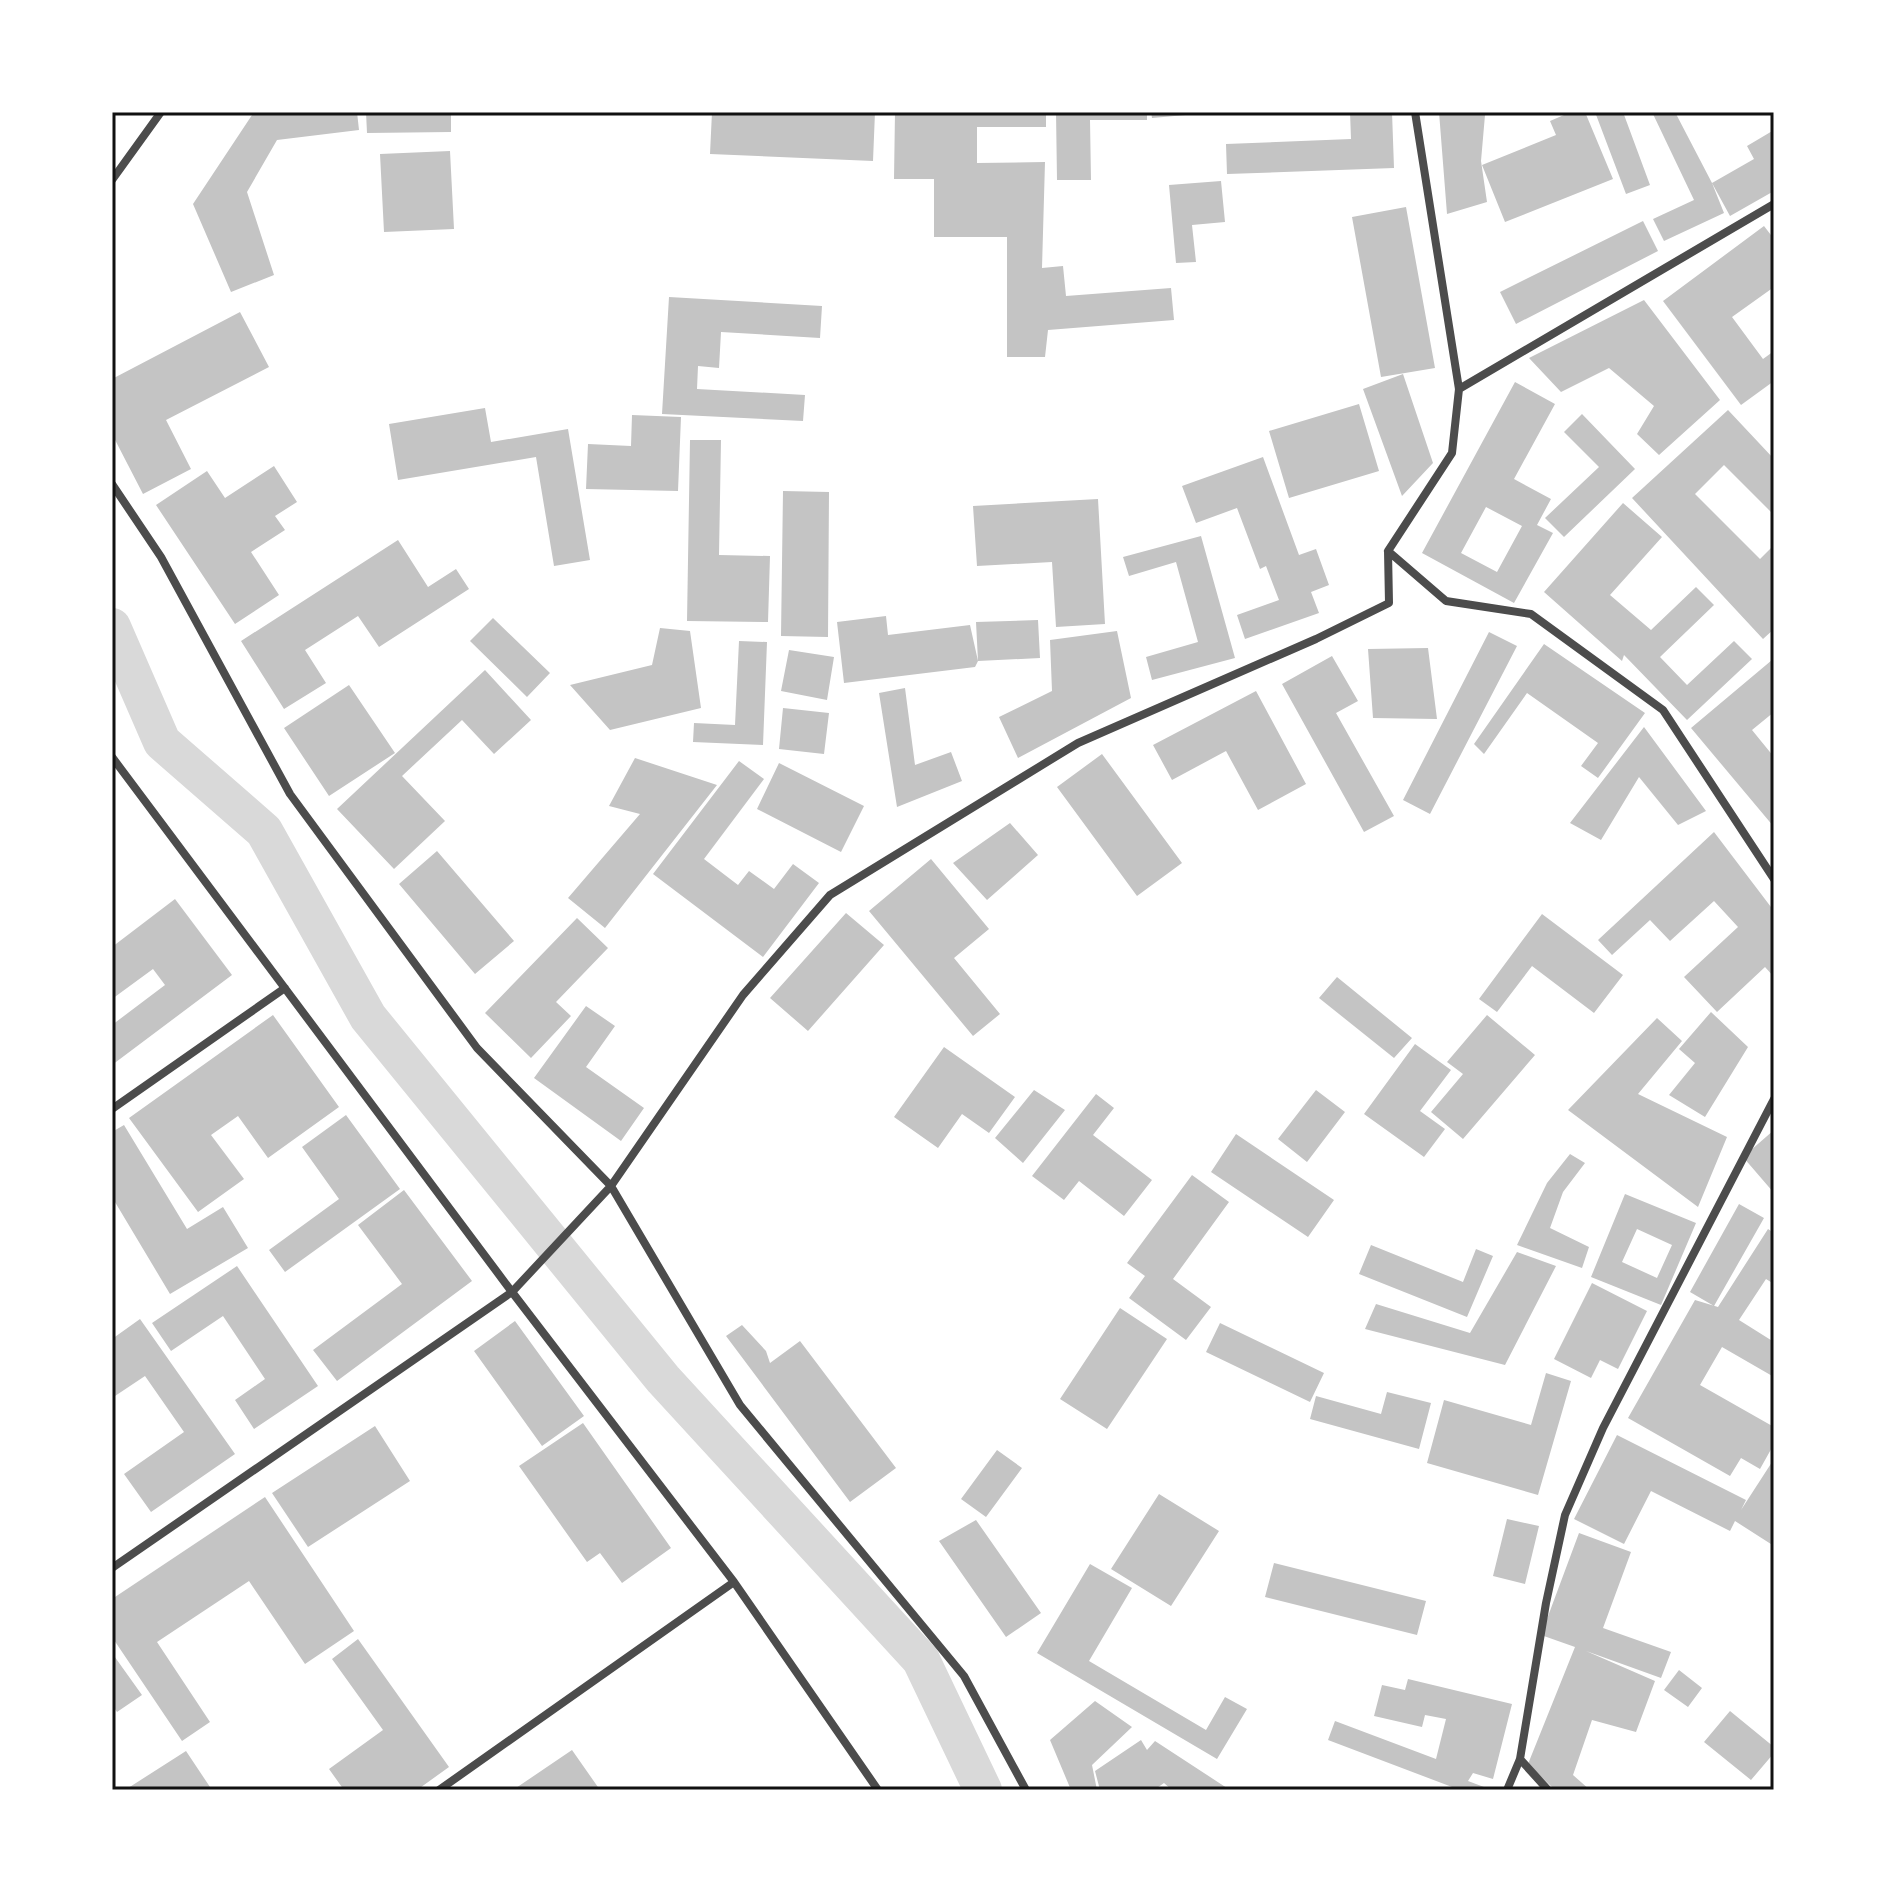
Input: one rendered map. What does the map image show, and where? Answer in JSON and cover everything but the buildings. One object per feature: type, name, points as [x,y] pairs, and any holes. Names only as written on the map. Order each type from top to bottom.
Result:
[{"type":"street","points":[[112,180],[161,112]]},
{"type":"street","points":[[112,1568],[512,1292],[611,1186],[743,995],[830,895],[1078,743],[1316,639],[1389,603],[1388,551],[1452,453],[1459,389],[1415,112]]},
{"type":"street","points":[[1459,389],[1774,204]]},
{"type":"street","points":[[112,484],[161,557],[290,794],[477,1048],[611,1186],[740,1405],[964,1676],[1026,1790]]},
{"type":"street","points":[[1388,551],[1446,601],[1531,614],[1663,710],[1774,879]]},
{"type":"street","points":[[112,757],[512,1292],[734,1582],[878,1790]]},
{"type":"street","points":[[112,1109],[285,988]]},
{"type":"street","points":[[1507,1790],[1520,1759],[1546,1603],[1565,1515],[1603,1428],[1774,1099]]},
{"type":"street","points":[[439,1790],[734,1582]]},
{"type":"street","points":[[1520,1759],[1548,1790]]},
{"type":"waterway","points":[[112,627],[162,742],[264,831],[368,1017],[663,1379],[921,1660],[983,1790]]}]
